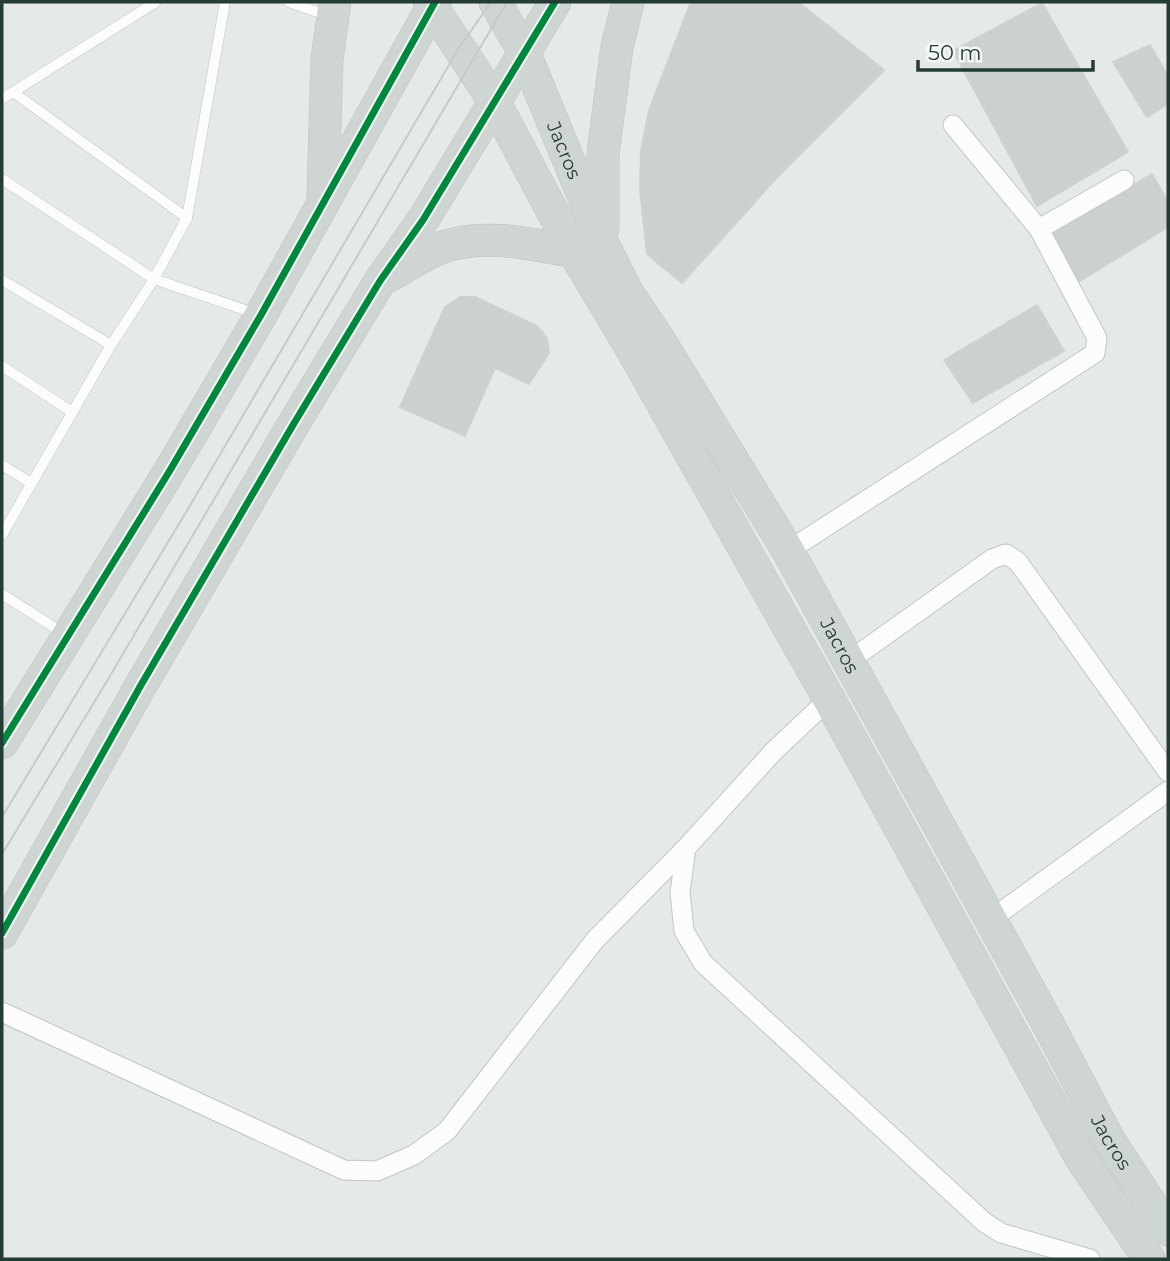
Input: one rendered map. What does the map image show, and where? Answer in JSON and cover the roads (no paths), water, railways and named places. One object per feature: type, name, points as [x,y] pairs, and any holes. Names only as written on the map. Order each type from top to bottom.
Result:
[{"type":"main road","name":"Jacros","points":[[495,2],[525,54],[588,248],[630,346],[829,699],[1081,1158],[1149,1259]]},
{"type":"main road","points":[[2,933],[141,685],[380,281],[423,220],[555,2]]},
{"type":"main road","points":[[380,281],[440,248],[474,240],[588,248],[617,47],[628,2]]},
{"type":"main road","points":[[2,743],[169,472],[261,315],[432,4]]},
{"type":"main road","name":"Jacros","points":[[432,4],[588,248],[627,292],[788,551],[1048,1024],[1108,1140],[1166,1224]]},
{"type":"main road","points":[[323,203],[327,59],[334,10]]},
{"type":"main road","points":[[1081,1158],[1108,1140]]},
{"type":"street","points":[[788,551],[1095,353],[1097,338],[1038,229],[953,125]]},
{"type":"street","points":[[1038,229],[1124,180]]},
{"type":"street","points":[[849,661],[992,559],[1006,554],[1018,562],[1168,772]]},
{"type":"street","points":[[2,1012],[344,1170],[377,1171],[414,1155],[447,1131],[595,940],[687,848],[773,752],[829,699]]},
{"type":"street","points":[[990,920],[1168,791]]},
{"type":"street","points":[[687,848],[680,892],[684,932],[703,963],[984,1222],[1001,1233],[1090,1259]]},
{"type":"lane","points":[[2,99],[156,2]]},
{"type":"lane","points":[[2,535],[187,219],[225,2]]},
{"type":"lane","points":[[289,2],[334,10]]},
{"type":"lane","points":[[13,92],[187,219]]},
{"type":"lane","points":[[2,178],[154,279],[261,315]]},
{"type":"lane","points":[[2,280],[111,345]]},
{"type":"lane","points":[[2,366],[72,412]]},
{"type":"lane","points":[[2,466],[32,483]]},
{"type":"lane","points":[[2,594],[67,636]]},
{"type":"tram line","points":[[2,817],[188,509],[459,48],[491,2]]},
{"type":"tram line","points":[[2,854],[107,681],[507,2]]}]
